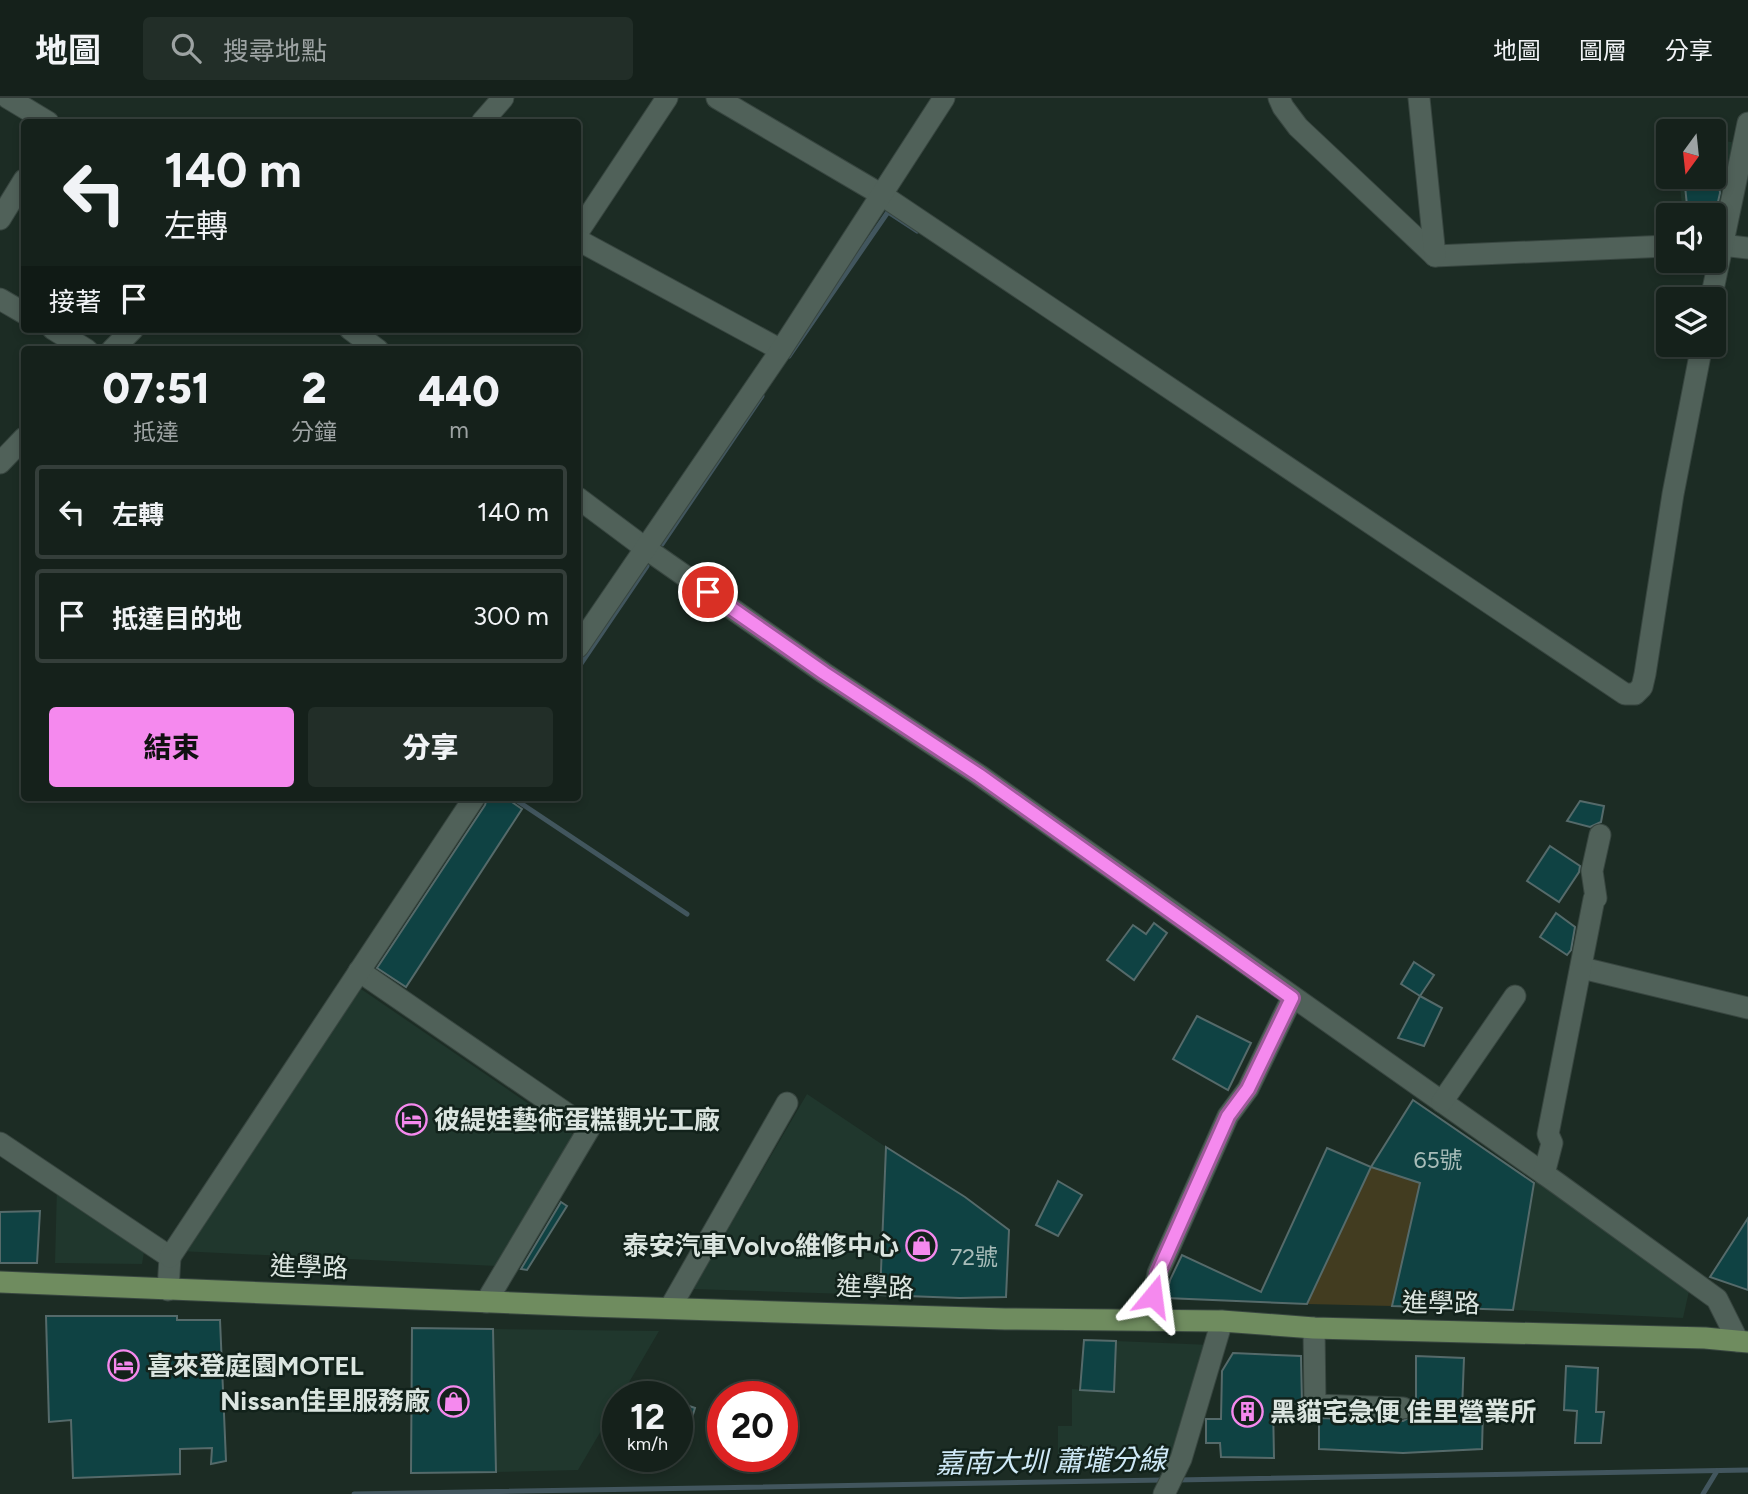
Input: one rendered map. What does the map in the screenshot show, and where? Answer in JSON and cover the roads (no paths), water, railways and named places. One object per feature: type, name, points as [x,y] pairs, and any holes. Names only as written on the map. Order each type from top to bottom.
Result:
[{"type":"main road","name":"進學路","points":[[0,1282],[486,1302],[1004,1319],[1222,1321],[1314,1328],[1705,1338],[1743,1342]]},
{"type":"lane","points":[[8,98],[40,111]]},
{"type":"lane","points":[[485,119],[503,98]]},
{"type":"lane","points":[[581,227],[667,98]]},
{"type":"lane","points":[[717,98],[882,195],[1625,694],[1635,694],[1642,687],[1645,674],[1700,357]]},
{"type":"lane","points":[[581,643],[781,351],[944,98]]},
{"type":"lane","points":[[1279,98],[1298,127],[1435,256],[1656,247]]},
{"type":"lane","points":[[1419,98],[1435,256]]},
{"type":"lane","points":[[1726,209],[1748,123]]},
{"type":"lane","points":[[0,219],[21,185]]},
{"type":"lane","points":[[581,242],[781,351]]},
{"type":"lane","points":[[1726,245],[1748,248]]},
{"type":"lane","points":[[2,303],[21,312]]},
{"type":"lane","points":[[60,333],[82,346]]},
{"type":"lane","points":[[116,346],[128,333]]},
{"type":"lane","points":[[355,333],[373,346]]},
{"type":"lane","points":[[11,461],[21,443]]},
{"type":"lane","points":[[581,500],[824,673],[979,775],[1717,1299],[1743,1342]]},
{"type":"lane","points":[[168,1290],[170,1257],[472,801]]},
{"type":"lane","points":[[1544,1174],[1552,1143],[1548,1134],[1596,898],[1592,871],[1600,835]]},
{"type":"lane","points":[[1582,968],[1748,1008]]},
{"type":"lane","points":[[359,971],[589,1129],[486,1302]]},
{"type":"lane","points":[[1442,1102],[1515,996]]},
{"type":"lane","points":[[1148,1320],[1158,1273],[1228,1116],[1248,1089],[1292,998]]},
{"type":"lane","points":[[670,1308],[787,1103]]},
{"type":"lane","points":[[0,1143],[170,1257]]},
{"type":"lane","points":[[1164,1494],[1181,1459],[1222,1321]]},
{"type":"lane","points":[[1314,1328],[1315,1405],[1403,1408]]},
{"type":"waterway","points":[[789,356],[888,212],[917,231]]},
{"type":"waterway","points":[[662,544],[762,396]]},
{"type":"waterway","points":[[581,664],[647,566]]},
{"type":"waterway","points":[[518,801],[687,914]]},
{"type":"waterway","name":"嘉南大圳 蕭壠分線","points":[[1176,1480],[1748,1470]]},
{"type":"waterway","points":[[1703,1494],[1717,1471]]},
{"type":"waterway","name":"嘉南大圳 蕭壠分線","points":[[354,1494],[1163,1480]]},
{"type":"place","name":"彼緹娃藝術蛋糕觀光工廠","points":[[411,1120]]},
{"type":"place","name":"泰安汽車Volvo維修中心","points":[[922,1246]]},
{"type":"place","name":"喜來登庭園MOTEL","points":[[124,1366]]},
{"type":"place","name":"Nissan佳里服務廠","points":[[453,1401]]},
{"type":"place","name":"黑貓宅急便 佳里營業所","points":[[1247,1412]]}]
